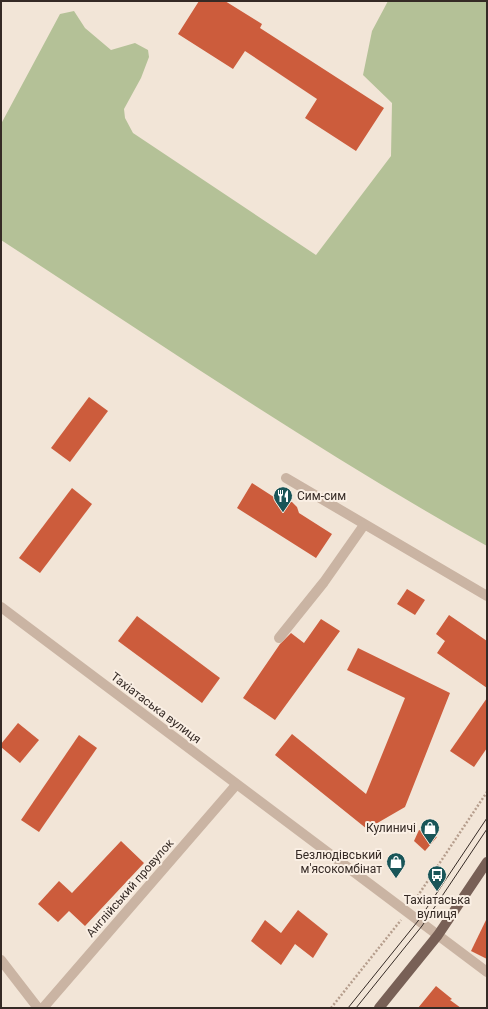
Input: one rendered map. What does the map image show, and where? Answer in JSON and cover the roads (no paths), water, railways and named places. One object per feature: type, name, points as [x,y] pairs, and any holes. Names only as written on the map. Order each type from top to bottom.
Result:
[{"type":"main road","points":[[379,1008],[438,935],[487,862]]},
{"type":"street","points":[[286,478],[487,596]]},
{"type":"street","points":[[279,638],[324,582],[364,525]]},
{"type":"street","name":"Тахіатаська вулиця","points":[[1,608],[487,972]]},
{"type":"street","name":"Англійський провулок","points":[[43,1008],[236,785]]},
{"type":"street","points":[[1,960],[38,1008]]},
{"type":"tram line","points":[[348,1008],[418,921],[487,818]]},
{"type":"tram line","points":[[356,1008],[422,926],[487,829]]},
{"type":"place","name":"Сим-сим","points":[[283,513]]},
{"type":"place","name":"Кулиничі","points":[[430,845]]},
{"type":"place","name":"Безлюдівський м'ясокомбінат","points":[[396,879]]},
{"type":"place","name":"Тахіатаська вулиця","points":[[437,892]]}]
